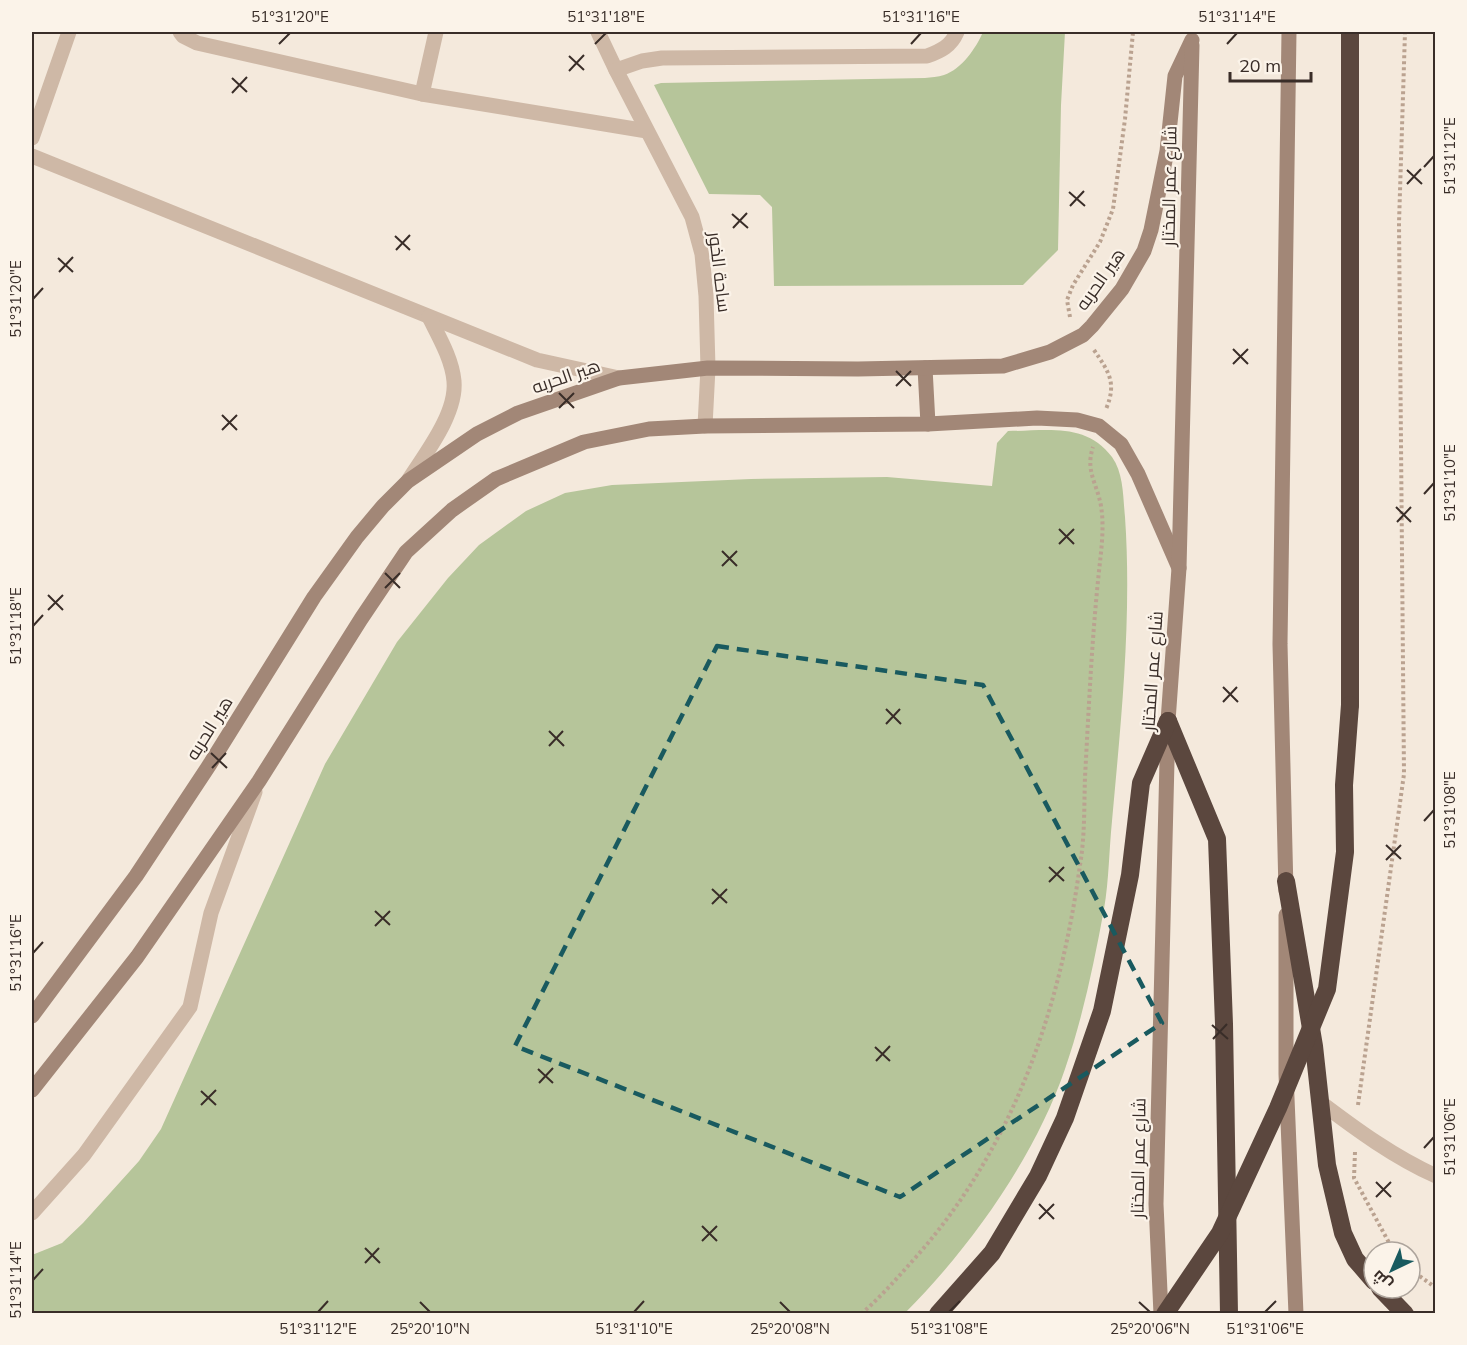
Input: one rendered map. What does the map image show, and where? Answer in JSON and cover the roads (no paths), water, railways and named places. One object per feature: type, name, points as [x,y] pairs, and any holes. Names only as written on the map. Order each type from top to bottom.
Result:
[{"type":"highway","points":[[1163,1314],[1220,1233],[1278,1108],[1327,989],[1345,852],[1344,785],[1350,705],[1350,32]]},
{"type":"highway","points":[[938,1314],[992,1253],[1038,1176],[1065,1118],[1102,1011],[1130,875],[1141,783],[1168,721]]},
{"type":"highway","points":[[1168,721],[1216,839],[1224,1024],[1229,1314]]},
{"type":"highway","points":[[1286,881],[1314,1046],[1328,1166],[1343,1233],[1355,1258],[1362,1266]]},
{"type":"highway","points":[[1392,1300],[1405,1314]]},
{"type":"main road","points":[[1289,32],[1280,644],[1286,881],[1286,1074],[1296,1314]]},
{"type":"main road","name":"هير الحربه","points":[[32,1016],[136,876],[210,764],[314,597],[357,537],[408,481],[477,434],[518,413],[619,378],[708,368],[1004,366],[1050,352],[1083,335],[1122,289],[1143,251],[1150,230],[1167,151],[1175,76],[1192,36]]},
{"type":"main road","name":"شارع عمر المختار","points":[[1163,1314],[1156,1204],[1168,721],[1179,568],[1192,36]]},
{"type":"main road","points":[[925,368],[928,424]]},
{"type":"main road","points":[[32,1090],[137,957],[259,781],[406,552],[452,510],[496,478],[584,442],[649,429],[705,426],[928,424],[1037,418],[1077,420],[1100,426],[1121,444],[1138,474],[1179,568]]},
{"type":"street","points":[[32,138],[69,32]]},
{"type":"street","points":[[180,32],[197,44],[422,94],[647,131]]},
{"type":"street","points":[[422,94],[436,32]]},
{"type":"street","name":"ساحة الخور","points":[[598,32],[692,217],[702,254],[706,296],[708,368],[705,426]]},
{"type":"street","points":[[616,70],[642,61],[662,58],[927,56],[944,50],[957,32]]},
{"type":"street","points":[[32,156],[537,360],[619,378]]},
{"type":"street","points":[[408,481],[441,427],[451,404],[454,384],[442,342],[429,317]]},
{"type":"street","points":[[32,1213],[84,1155],[190,1007],[211,913],[259,781]]},
{"type":"street","points":[[1320,1102],[1356,1130],[1410,1164],[1436,1176]]}]
